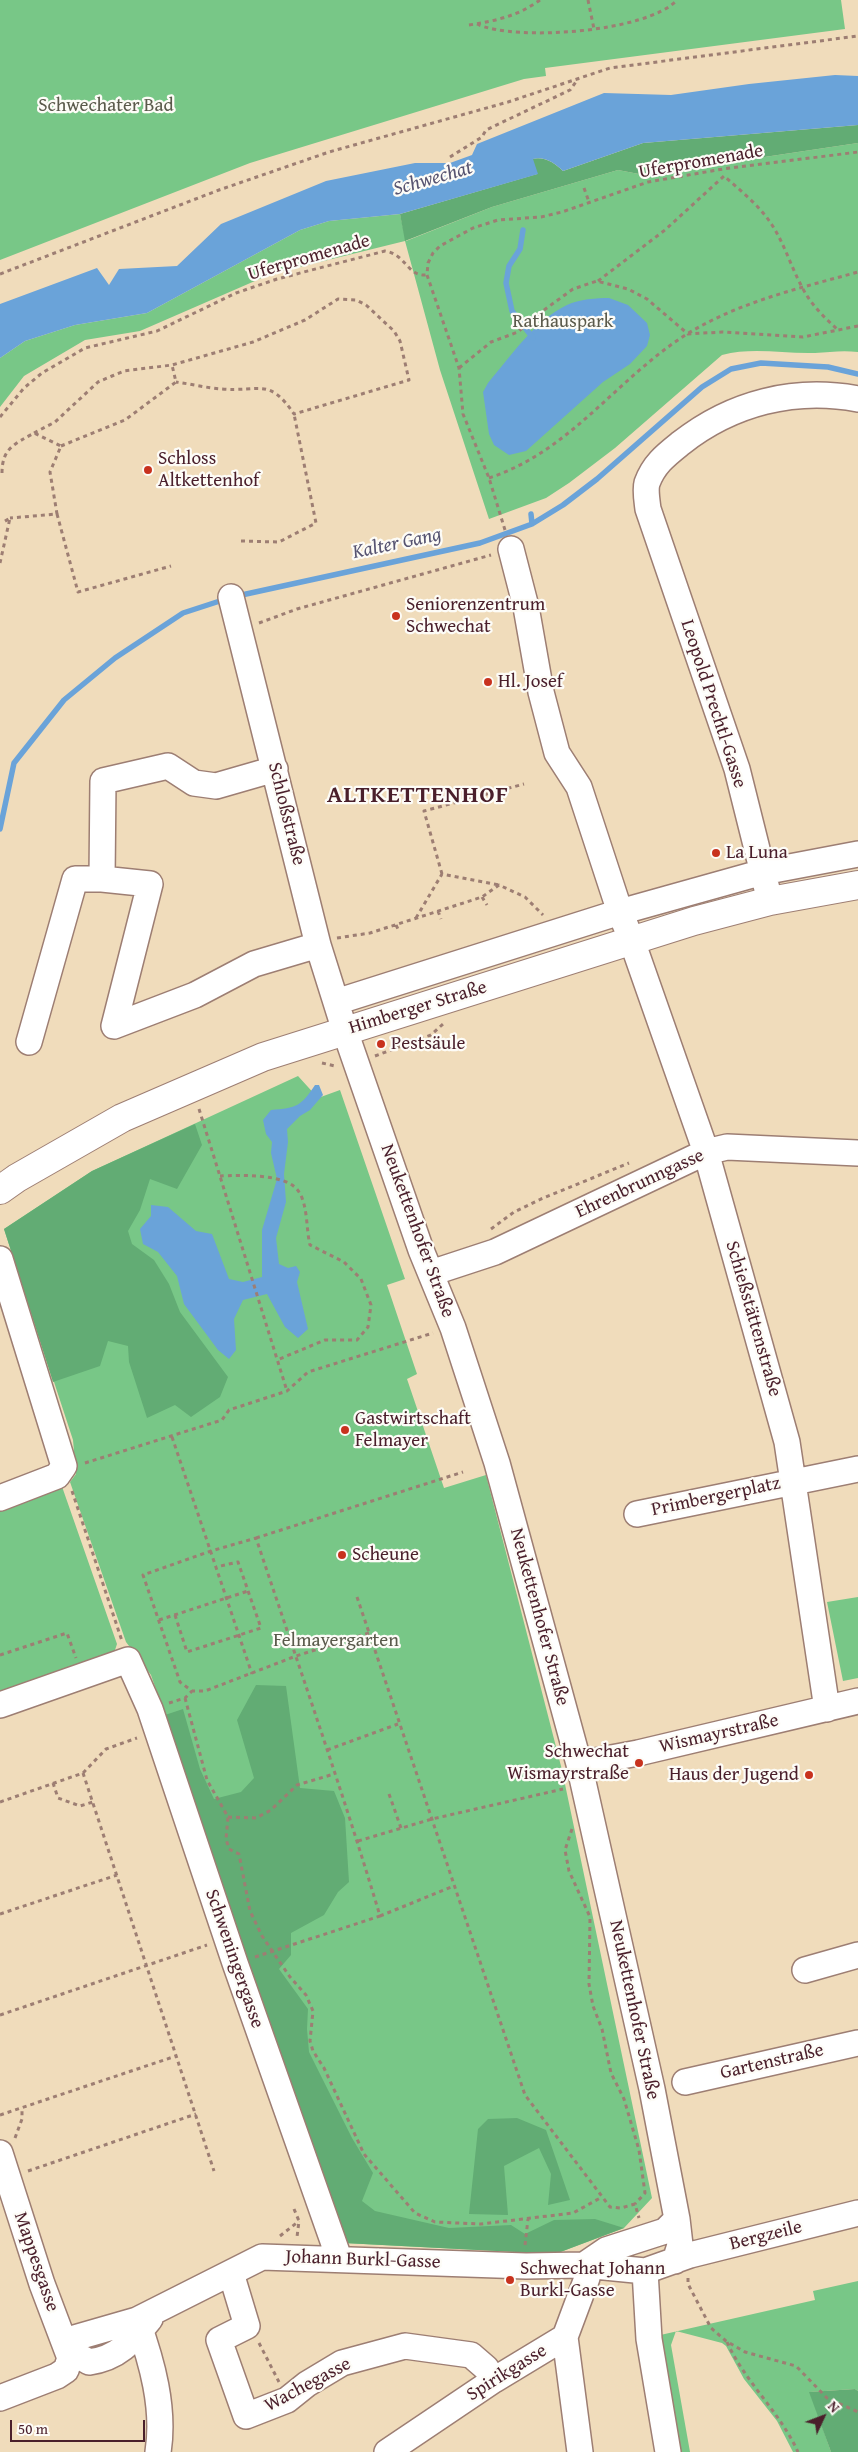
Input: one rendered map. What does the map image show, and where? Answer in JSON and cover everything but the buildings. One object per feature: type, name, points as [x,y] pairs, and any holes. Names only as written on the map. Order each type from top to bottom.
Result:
[{"type":"main road","name":"Himberger Straße","points":[[0,1190],[17,1178],[122,1118],[263,1057],[694,921],[770,902],[858,885]]},
{"type":"street","name":"Leopold Prechtl-Gasse","points":[[770,902],[737,769],[648,510],[646,485],[657,462],[695,432],[732,412],[761,401],[794,395],[830,394],[858,399]]},
{"type":"street","name":"Schießstättenstraße","points":[[511,549],[526,607],[541,692],[557,753],[579,787],[620,912],[632,941],[706,1152],[787,1442],[827,1709]]},
{"type":"street","name":"Schloßstraße","points":[[231,597],[318,945],[344,1031]]},
{"type":"street","points":[[102,879],[103,781],[168,766],[194,783],[216,786],[275,769]]},
{"type":"street","points":[[336,1002],[620,912],[763,872],[858,854]]},
{"type":"street","points":[[29,1042],[75,880],[102,879],[150,884],[114,1026],[195,995],[254,964],[318,945]]},
{"type":"street","name":"Neukettenhofer Straße","points":[[344,1031],[421,1250],[452,1328],[497,1463],[574,1784],[652,2089],[683,2258]]},
{"type":"street","name":"Ehrenbrunngasse","points":[[431,1273],[495,1252],[706,1152],[726,1146],[858,1153]]},
{"type":"street","points":[[0,1259],[64,1466],[57,1476],[0,1498]]},
{"type":"street","name":"Primbergerplatz","points":[[637,1514],[858,1469]]},
{"type":"street","points":[[0,1705],[128,1660]]},
{"type":"street","name":"Schweningergasse","points":[[128,1660],[157,1731],[226,1938],[339,2258]]},
{"type":"street","name":"Wismayrstraße","points":[[574,1784],[638,1754],[858,1701]]},
{"type":"street","points":[[805,1970],[858,1954]]},
{"type":"street","name":"Gartenstraße","points":[[686,2082],[858,2043]]},
{"type":"street","name":"Mappesgasse","points":[[5,2147],[42,2284],[64,2342]]},
{"type":"street","name":"Bergzeile","points":[[683,2258],[858,2213]]},
{"type":"street","points":[[584,2265],[606,2250],[665,2231],[677,2219]]},
{"type":"street","name":"Johann Burkl-Gasse","points":[[64,2342],[144,2320],[262,2257],[339,2258],[526,2266],[584,2265],[645,2271]]},
{"type":"street","points":[[668,2452],[649,2339],[645,2271],[683,2258]]},
{"type":"street","name":"Spirikgasse","points":[[387,2452],[494,2380],[565,2337],[587,2278],[584,2265]]},
{"type":"street","points":[[231,2273],[247,2326]]},
{"type":"street","points":[[144,2320],[159,2410],[161,2434],[158,2452]]},
{"type":"street","name":"Wachegasse","points":[[247,2326],[220,2340],[246,2416],[287,2400],[306,2384],[342,2363],[405,2346],[471,2356],[486,2368],[494,2380]]},
{"type":"street","points":[[565,2337],[580,2452]]},
{"type":"street","points":[[0,2398],[57,2376],[66,2370],[70,2358],[64,2342]]},
{"type":"path","points":[[468,25],[494,22],[524,12],[540,0]]},
{"type":"path","points":[[588,0],[594,29]]},
{"type":"path","points":[[476,24],[488,29],[524,34],[562,33],[633,21],[669,8],[676,0]]},
{"type":"path","points":[[0,274],[219,190],[329,152],[508,102],[610,68],[858,36]]},
{"type":"path","points":[[450,157],[482,137],[486,130],[570,90],[578,79]]},
{"type":"path","name":"Uferpromenade","points":[[0,417],[24,388],[42,373],[85,348],[157,331],[236,293],[277,279],[385,251],[400,256],[412,271],[419,276],[427,275],[428,263],[433,253],[440,246],[473,228],[498,220],[555,214],[648,182],[858,152]]},
{"type":"path","points":[[723,170],[724,176],[756,204],[771,223],[783,243],[802,288],[818,311],[838,331]]},
{"type":"path","points":[[459,368],[491,342],[518,332],[573,289],[597,281],[665,230],[724,176]]},
{"type":"path","points":[[584,188],[589,202]]},
{"type":"path","points":[[489,478],[523,466],[551,448],[658,355],[688,334],[734,311],[802,288],[858,272]]},
{"type":"path","points":[[427,275],[459,368],[463,414],[489,478],[500,515]]},
{"type":"path","points":[[597,281],[628,289],[647,299],[688,334],[722,332],[803,337],[858,326]]},
{"type":"path","points":[[2,473],[2,464],[8,448],[56,422],[98,382],[131,370],[172,365],[253,342],[305,320],[338,300],[356,300],[366,305],[394,331],[400,341],[409,380],[294,414]]},
{"type":"path","points":[[172,365],[176,382]]},
{"type":"path","points":[[171,566],[78,592],[56,514],[50,472],[60,446],[126,420],[176,382],[223,389],[267,388],[283,397],[294,414],[316,523],[279,542],[241,541]]},
{"type":"path","points":[[34,433],[60,446]]},
{"type":"path","points":[[2,523],[10,518],[56,514]]},
{"type":"path","points":[[0,562],[10,518]]},
{"type":"path","points":[[240,630],[297,609],[511,549]]},
{"type":"path","points":[[416,918],[442,874],[424,811],[524,784]]},
{"type":"path","points":[[442,874],[499,885],[525,897],[547,919],[554,933]]},
{"type":"path","points":[[318,945],[339,937],[370,933],[482,897],[499,885]]},
{"type":"path","points":[[482,897],[487,905]]},
{"type":"path","points":[[438,911],[441,919]]},
{"type":"path","points":[[396,924],[399,931]]},
{"type":"path","points":[[370,933],[372,939]]},
{"type":"path","points":[[336,1067],[339,1072]]},
{"type":"path","points":[[199,1109],[287,1391]]},
{"type":"path","points":[[484,1233],[514,1212],[631,1162]]},
{"type":"path","points":[[220,1176],[250,1175],[286,1182],[299,1192],[304,1205],[310,1246],[344,1262],[361,1280],[371,1305],[368,1327],[357,1340],[325,1340],[277,1360]]},
{"type":"path","points":[[128,1660],[64,1466],[88,1463],[222,1420],[229,1410],[287,1391],[308,1372],[452,1328]]},
{"type":"path","points":[[172,1437],[252,1674]]},
{"type":"path","points":[[369,1633],[296,1656],[205,1691],[192,1691],[180,1682],[143,1575],[211,1551],[463,1472]]},
{"type":"path","points":[[256,1538],[358,1841],[380,1916]]},
{"type":"path","points":[[174,1615],[188,1652],[261,1628],[238,1562],[216,1567]]},
{"type":"path","points":[[159,1620],[248,1591]]},
{"type":"path","points":[[357,1597],[398,1724],[525,2095],[610,2207],[622,2208],[635,2204],[645,2193],[639,2150],[624,2099],[610,2073],[602,2029],[593,2006],[589,1984],[590,1917],[569,1871],[565,1850],[572,1828]]},
{"type":"path","points":[[0,1655],[67,1633],[83,1676]]},
{"type":"path","points":[[184,1698],[207,1780],[228,1817],[226,1839],[229,1849],[238,1854],[250,1911],[271,1951],[306,1995],[313,2011],[310,2041],[312,2051],[324,2068],[364,2154],[408,2207],[415,2214],[435,2222],[481,2224],[573,2212],[602,2197]]},
{"type":"path","points":[[326,1750],[398,1724]]},
{"type":"path","points":[[0,1802],[83,1773],[106,1749],[157,1731]]},
{"type":"path","points":[[83,1773],[214,2171]]},
{"type":"path","points":[[228,1817],[256,1818],[271,1810],[297,1785],[334,1774]]},
{"type":"path","points":[[53,1783],[58,1798],[80,1806],[93,1802]]},
{"type":"path","points":[[358,1841],[432,1819],[574,1784]]},
{"type":"path","points":[[389,1794],[401,1828]]},
{"type":"path","points":[[0,1914],[117,1875]]},
{"type":"path","points":[[235,1963],[380,1916],[454,1886]]},
{"type":"path","points":[[0,2015],[226,1938]]},
{"type":"path","points":[[0,2115],[176,2056]]},
{"type":"path","points":[[5,2147],[14,2139],[18,2132],[22,2108]]},
{"type":"path","points":[[25,2172],[196,2114]]},
{"type":"path","points":[[635,2204],[644,2238]]},
{"type":"path","points":[[294,2208],[299,2221],[297,2239]]},
{"type":"path","points":[[526,2266],[525,2234],[528,2219]]},
{"type":"path","points":[[275,2240],[299,2221]]},
{"type":"path","points":[[683,2258],[688,2284],[711,2328],[726,2341],[746,2352],[796,2366],[826,2398],[858,2412]]},
{"type":"path","points":[[247,2326],[256,2338],[287,2400]]},
{"type":"path","points":[[726,2341],[742,2372],[774,2411],[798,2452]]},
{"type":"green space","name":"Schwechater Bad","points":[[0,0],[841,0],[845,29],[545,68],[546,76],[524,79],[250,163],[0,260]]},
{"type":"green space","points":[[858,125],[858,143],[644,175],[618,170],[492,207],[405,241],[400,214],[537,174],[532,159],[541,158],[549,161],[563,171],[643,143]]},
{"type":"green space","name":"Rathauspark","points":[[858,143],[858,352],[745,351],[722,355],[615,448],[569,483],[546,498],[489,519],[440,370],[405,241],[271,274],[140,331],[85,340],[24,376],[0,407],[0,358],[25,341],[75,325],[147,313],[300,230],[329,221],[400,214],[406,241],[492,207],[618,170],[644,175]]},
{"type":"green space","name":"Felmayergarten","points":[[298,1076],[318,1098],[340,1090],[405,1279],[387,1285],[417,1374],[407,1379],[444,1488],[486,1475],[562,1770],[652,2198],[624,2228],[555,2254],[344,2243],[151,1675],[126,1642],[70,1482],[76,1474],[73,1440],[4,1229],[92,1171]]},
{"type":"green space","points":[[195,1124],[202,1145],[177,1189],[150,1179],[140,1210],[128,1231],[132,1244],[154,1260],[169,1284],[180,1312],[228,1377],[220,1397],[191,1417],[175,1405],[147,1418],[129,1362],[128,1346],[108,1341],[100,1366],[53,1382],[4,1229],[92,1171]]},
{"type":"green space","points":[[59,1478],[117,1644],[114,1653],[0,1691],[0,1503]]},
{"type":"green space","points":[[858,1597],[858,1678],[843,1681],[827,1602]]},
{"type":"green space","points":[[256,1685],[286,1686],[300,1788],[334,1791],[345,1818],[349,1882],[338,1892],[324,1915],[291,1933],[291,1955],[279,1969],[308,2009],[309,2052],[352,2138],[373,2173],[362,2201],[375,2211],[449,2228],[511,2225],[525,2234],[554,2220],[595,2219],[624,2228],[555,2254],[344,2243],[165,1715],[183,1709],[200,1769],[214,1799],[241,1792],[254,1778],[237,1720]]},
{"type":"green space","points":[[517,2118],[546,2130],[570,2200],[548,2205],[551,2174],[539,2148],[504,2166],[508,2215],[469,2214],[478,2129],[488,2119]]},
{"type":"green space","points":[[858,2281],[858,2391],[855,2389],[810,2392],[831,2452],[793,2452],[777,2421],[744,2379],[726,2346],[722,2343],[677,2331],[815,2300],[813,2291]]},
{"type":"green space","points":[[676,2332],[671,2345],[690,2452],[675,2452],[656,2336]]},
{"type":"green space","points":[[855,2389],[858,2391],[858,2452],[831,2452],[809,2392]]},
{"type":"water","name":"Schwechat","points":[[835,75],[858,76],[858,125],[643,143],[563,171],[549,161],[541,158],[533,159],[538,174],[400,214],[329,221],[300,230],[147,313],[75,325],[25,341],[0,358],[0,304],[97,268],[109,285],[119,269],[177,266],[221,224],[326,181],[415,163],[450,163],[472,155],[477,144],[604,93],[671,95]]},
{"type":"water","points":[[609,298],[628,305],[647,323],[650,335],[647,346],[630,364],[603,382],[526,451],[509,455],[494,445],[489,434],[483,392],[488,383],[524,340],[555,312],[577,301]]},
{"type":"water","points":[[315,1085],[319,1085],[323,1095],[310,1110],[300,1116],[287,1129],[288,1142],[284,1174],[286,1202],[276,1238],[279,1264],[288,1268],[296,1266],[300,1272],[297,1282],[308,1329],[298,1338],[285,1327],[267,1294],[243,1300],[234,1319],[236,1350],[229,1359],[218,1350],[184,1304],[177,1276],[158,1252],[143,1244],[140,1229],[151,1216],[151,1205],[168,1207],[196,1231],[212,1234],[229,1279],[243,1282],[262,1277],[262,1230],[277,1179],[271,1153],[272,1142],[266,1134],[263,1120],[271,1110],[298,1105]]},
{"type":"waterway","points":[[523,230],[520,249],[509,266],[506,283],[512,311],[533,338]]},
{"type":"waterway","name":"Kalter Gang","points":[[237,596],[480,543],[532,524],[563,505],[597,479],[702,387],[731,369],[761,363],[828,367],[858,374]]},
{"type":"waterway","points":[[531,514],[532,524]]},
{"type":"waterway","name":"Kalter Gang","points":[[0,829],[14,763],[64,700],[115,658],[183,613],[226,599]]},
{"type":"place","name":"Schloss Altkettenhof","points":[[148,470]]},
{"type":"place","name":"Seniorenzentrum Schwechat","points":[[396,616]]},
{"type":"place","name":"Hl. Josef","points":[[488,682]]},
{"type":"place","name":"La Luna","points":[[716,853]]},
{"type":"place","name":"Pestsäule","points":[[381,1044]]},
{"type":"place","name":"Gastwirtschaft Felmayer","points":[[345,1430]]},
{"type":"place","name":"Scheune","points":[[342,1555]]},
{"type":"place","name":"Schwechat Wismayrstraße","points":[[639,1763]]},
{"type":"place","name":"Haus der Jugend","points":[[809,1775]]},
{"type":"place","name":"Schwechat Johann Burkl-Gasse","points":[[510,2280]]},
{"type":"district","name":"ALTKETTENHOF","points":[[418,796]]}]
